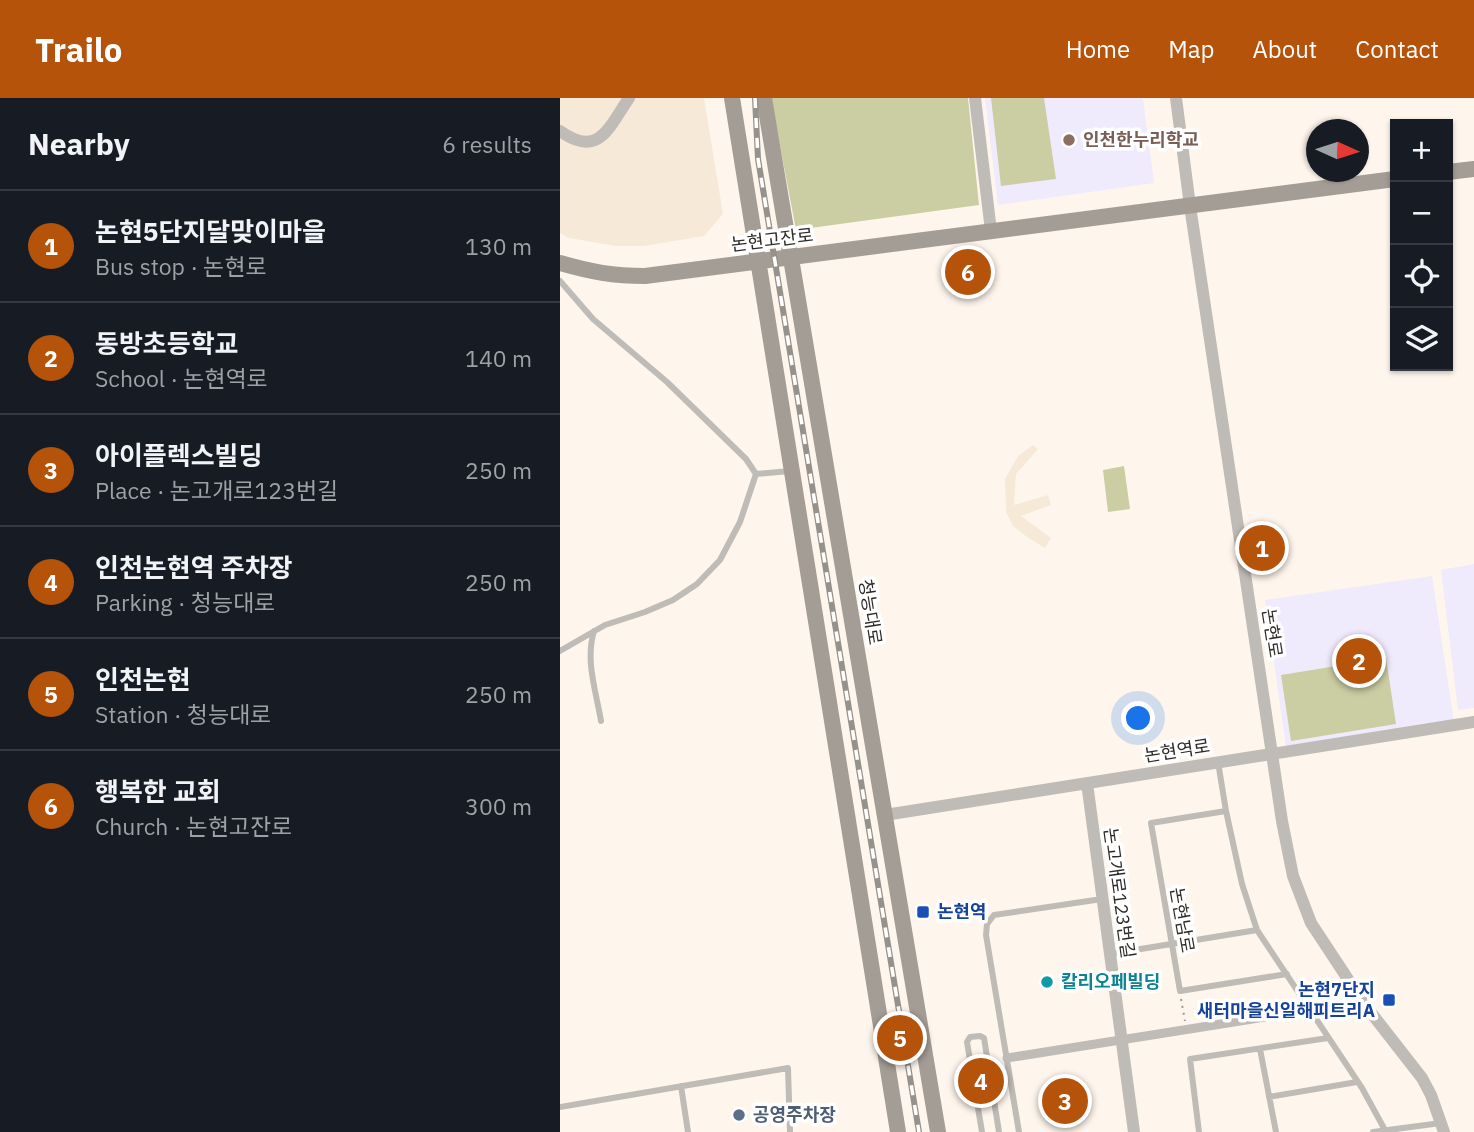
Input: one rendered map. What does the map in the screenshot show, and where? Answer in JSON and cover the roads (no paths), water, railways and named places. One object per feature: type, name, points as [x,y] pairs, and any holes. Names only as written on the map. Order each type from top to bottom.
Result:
[{"type":"main road","points":[[732,98],[898,1132]]},
{"type":"main road","name":"청능대로","points":[[764,98],[938,1132]]},
{"type":"main road","points":[[1453,171],[1474,169]]},
{"type":"main road","name":"논현고잔로","points":[[560,263],[614,276],[645,276],[1390,180]]},
{"type":"street","points":[[560,131],[584,142],[601,138],[629,98]]},
{"type":"street","points":[[975,98],[990,231]]},
{"type":"street","name":"논현로","points":[[1176,98],[1282,821],[1293,876],[1311,923],[1365,1005],[1422,1078],[1443,1128]]},
{"type":"street","name":"논현역로","points":[[884,815],[1474,722]]},
{"type":"street","name":"논고개로123번길","points":[[1087,783],[1135,1132]]},
{"type":"street","points":[[1007,1058],[1309,1010]]},
{"type":"lane","points":[[560,281],[593,318],[746,458],[756,474]]},
{"type":"lane","points":[[756,474],[792,471]]},
{"type":"lane","points":[[560,651],[605,625],[673,600],[697,584],[720,560],[740,522],[756,474]]},
{"type":"lane","points":[[594,631],[590,660],[601,721]]},
{"type":"lane","points":[[1218,762],[1242,884],[1257,930],[1386,1131]]},
{"type":"lane","name":"논현남로","points":[[1226,811],[1151,823],[1180,991],[1287,974]]},
{"type":"lane","points":[[1019,1132],[986,936],[987,924],[994,915],[1102,899]]},
{"type":"lane","points":[[1110,954],[1257,930]]},
{"type":"lane","points":[[982,1132],[967,1042],[970,1037],[980,1036],[984,1038],[999,1132]]},
{"type":"lane","points":[[1199,1132],[1191,1059],[1328,1038]]},
{"type":"lane","points":[[1260,1049],[1276,1132]]},
{"type":"lane","points":[[560,1107],[788,1068],[790,1132]]},
{"type":"lane","points":[[1269,1097],[1357,1082]]},
{"type":"lane","points":[[681,1086],[688,1132]]},
{"type":"lane","points":[[1373,1132],[1443,1128]]},
{"type":"railway","points":[[755,98],[758,159],[919,1132]]},
{"type":"place","name":"인천한누리학교","points":[[1069,140]]},
{"type":"place","name":"행복한 교회","points":[[968,272]]},
{"type":"place","name":"논현5단지달맞이마을","points":[[1262,548]]},
{"type":"place","name":"동방초등학교","points":[[1359,661]]},
{"type":"place","name":"논현역","points":[[923,912]]},
{"type":"place","name":"칼리오페빌딩","points":[[1047,982]]},
{"type":"place","name":"논현7단지 새터마을신일해피트리A","points":[[1389,1000]]},
{"type":"place","name":"인천논현","points":[[900,1038]]},
{"type":"place","name":"인천논현역 주차장","points":[[981,1081]]},
{"type":"place","name":"아이플렉스빌딩","points":[[1065,1101]]},
{"type":"place","name":"공영주차장","points":[[739,1115]]}]
